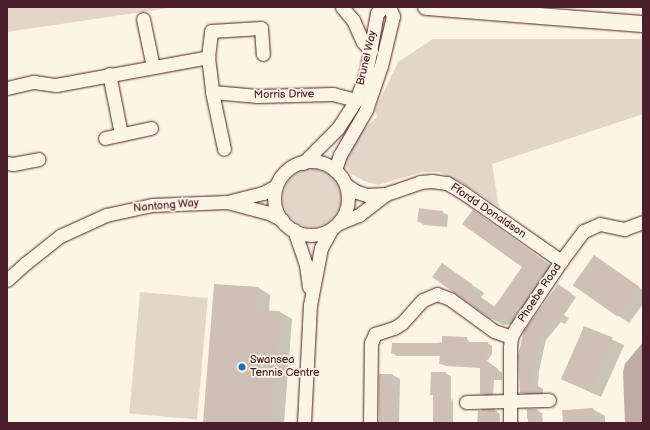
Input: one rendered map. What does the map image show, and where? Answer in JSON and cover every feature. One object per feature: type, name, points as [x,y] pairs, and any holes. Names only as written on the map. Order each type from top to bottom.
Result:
[{"type":"main road","points":[[426,7],[643,24]]},
{"type":"street","points":[[342,7],[353,20],[363,42],[371,51]]},
{"type":"street","name":"Brunel Way","points":[[303,163],[338,128],[356,100],[366,74],[377,13],[384,7]]},
{"type":"street","name":"Brunel Way","points":[[335,170],[340,155],[366,110],[379,72],[393,16],[389,7]]},
{"type":"street","points":[[143,19],[153,67]]},
{"type":"street","points":[[224,149],[212,92],[208,57],[211,31],[261,28],[263,54]]},
{"type":"street","points":[[7,88],[34,82],[56,85],[109,74],[208,57]]},
{"type":"street","points":[[109,74],[121,134]]},
{"type":"street","name":"Morris Drive","points":[[212,92],[258,96],[333,94],[356,100]]},
{"type":"street","points":[[105,138],[151,128]]},
{"type":"street","points":[[7,163],[13,164],[39,159]]},
{"type":"street","points":[[304,423],[310,305],[321,248],[344,215],[348,205],[346,185],[335,170],[324,164],[314,162],[303,163],[292,167],[282,176],[276,186],[274,198],[276,210],[282,220],[294,230],[312,235],[322,234],[335,226]]},
{"type":"street","name":"Ffordd Donaldson","points":[[346,185],[357,192],[367,195],[386,194],[420,182],[432,181],[447,183],[561,261]]},
{"type":"street","name":"Nantong Way","points":[[7,280],[60,236],[106,215],[152,205],[227,202],[263,193],[276,186]]},
{"type":"street","name":"Ffordd Donaldson","points":[[335,226],[359,215],[386,194]]},
{"type":"street","name":"Nantong Way","points":[[227,202],[269,213],[282,220]]},
{"type":"street","name":"Phoebe Road","points":[[512,337],[561,261],[584,231],[592,226],[600,224],[624,230],[643,222]]},
{"type":"street","points":[[294,230],[306,265],[310,305]]},
{"type":"street","points":[[370,423],[371,343],[375,334],[394,328],[402,323],[423,300],[437,294],[450,299],[494,331],[512,337],[510,423]]},
{"type":"street","points":[[466,402],[549,400]]},
{"type":"shaded area","points":[[7,7],[176,7],[7,32]]},
{"type":"shaded area","points":[[433,39],[643,39],[643,114],[492,164],[499,207],[461,182],[439,172],[423,172],[378,185],[364,181],[349,172],[344,162],[349,149],[362,131],[377,117],[375,110],[398,62]]},
{"type":"shaded area","points":[[312,169],[328,174],[336,182],[341,198],[336,214],[328,222],[312,227],[296,222],[288,214],[283,198],[288,182],[296,174]]},
{"type":"shaded area","points":[[140,292],[208,298],[197,419],[129,414]]},
{"type":"shaded area","points":[[643,342],[643,423],[625,423],[623,372],[625,364]]},
{"type":"building","points":[[419,208],[443,211],[441,225],[417,222]]},
{"type":"building","points":[[473,210],[549,264],[512,316],[491,319],[432,277],[442,263],[473,285],[470,290],[494,307],[522,267],[462,224]]},
{"type":"building","points":[[594,255],[639,287],[618,317],[573,285]]},
{"type":"building","name":"Swansea Tennis Centre","points":[[214,284],[259,287],[257,310],[280,311],[272,423],[203,423]]},
{"type":"building","points":[[558,284],[571,293],[559,311],[563,314],[558,322],[555,319],[540,336],[533,367],[532,382],[534,385],[538,385],[537,392],[520,393],[518,355],[524,331]]},
{"type":"building","points":[[584,326],[613,338],[591,391],[562,380]]},
{"type":"building","points":[[442,336],[467,337],[467,342],[488,342],[488,351],[483,358],[498,369],[498,378],[490,378],[488,393],[480,394],[480,366],[439,364],[440,354],[391,354],[392,343],[438,343],[442,342]]},
{"type":"building","points":[[431,372],[446,372],[445,396],[448,396],[448,423],[433,423],[433,395],[430,395]]},
{"type":"building","points":[[379,374],[393,374],[393,423],[379,423]]},
{"type":"building","points":[[593,408],[594,423],[563,423],[562,410]]},
{"type":"building","points":[[482,409],[495,409],[495,419],[482,419]]},
{"type":"building","points":[[527,409],[537,409],[537,419],[527,419]]},
{"type":"place","name":"Swansea Tennis Centre","points":[[242,367]]}]
